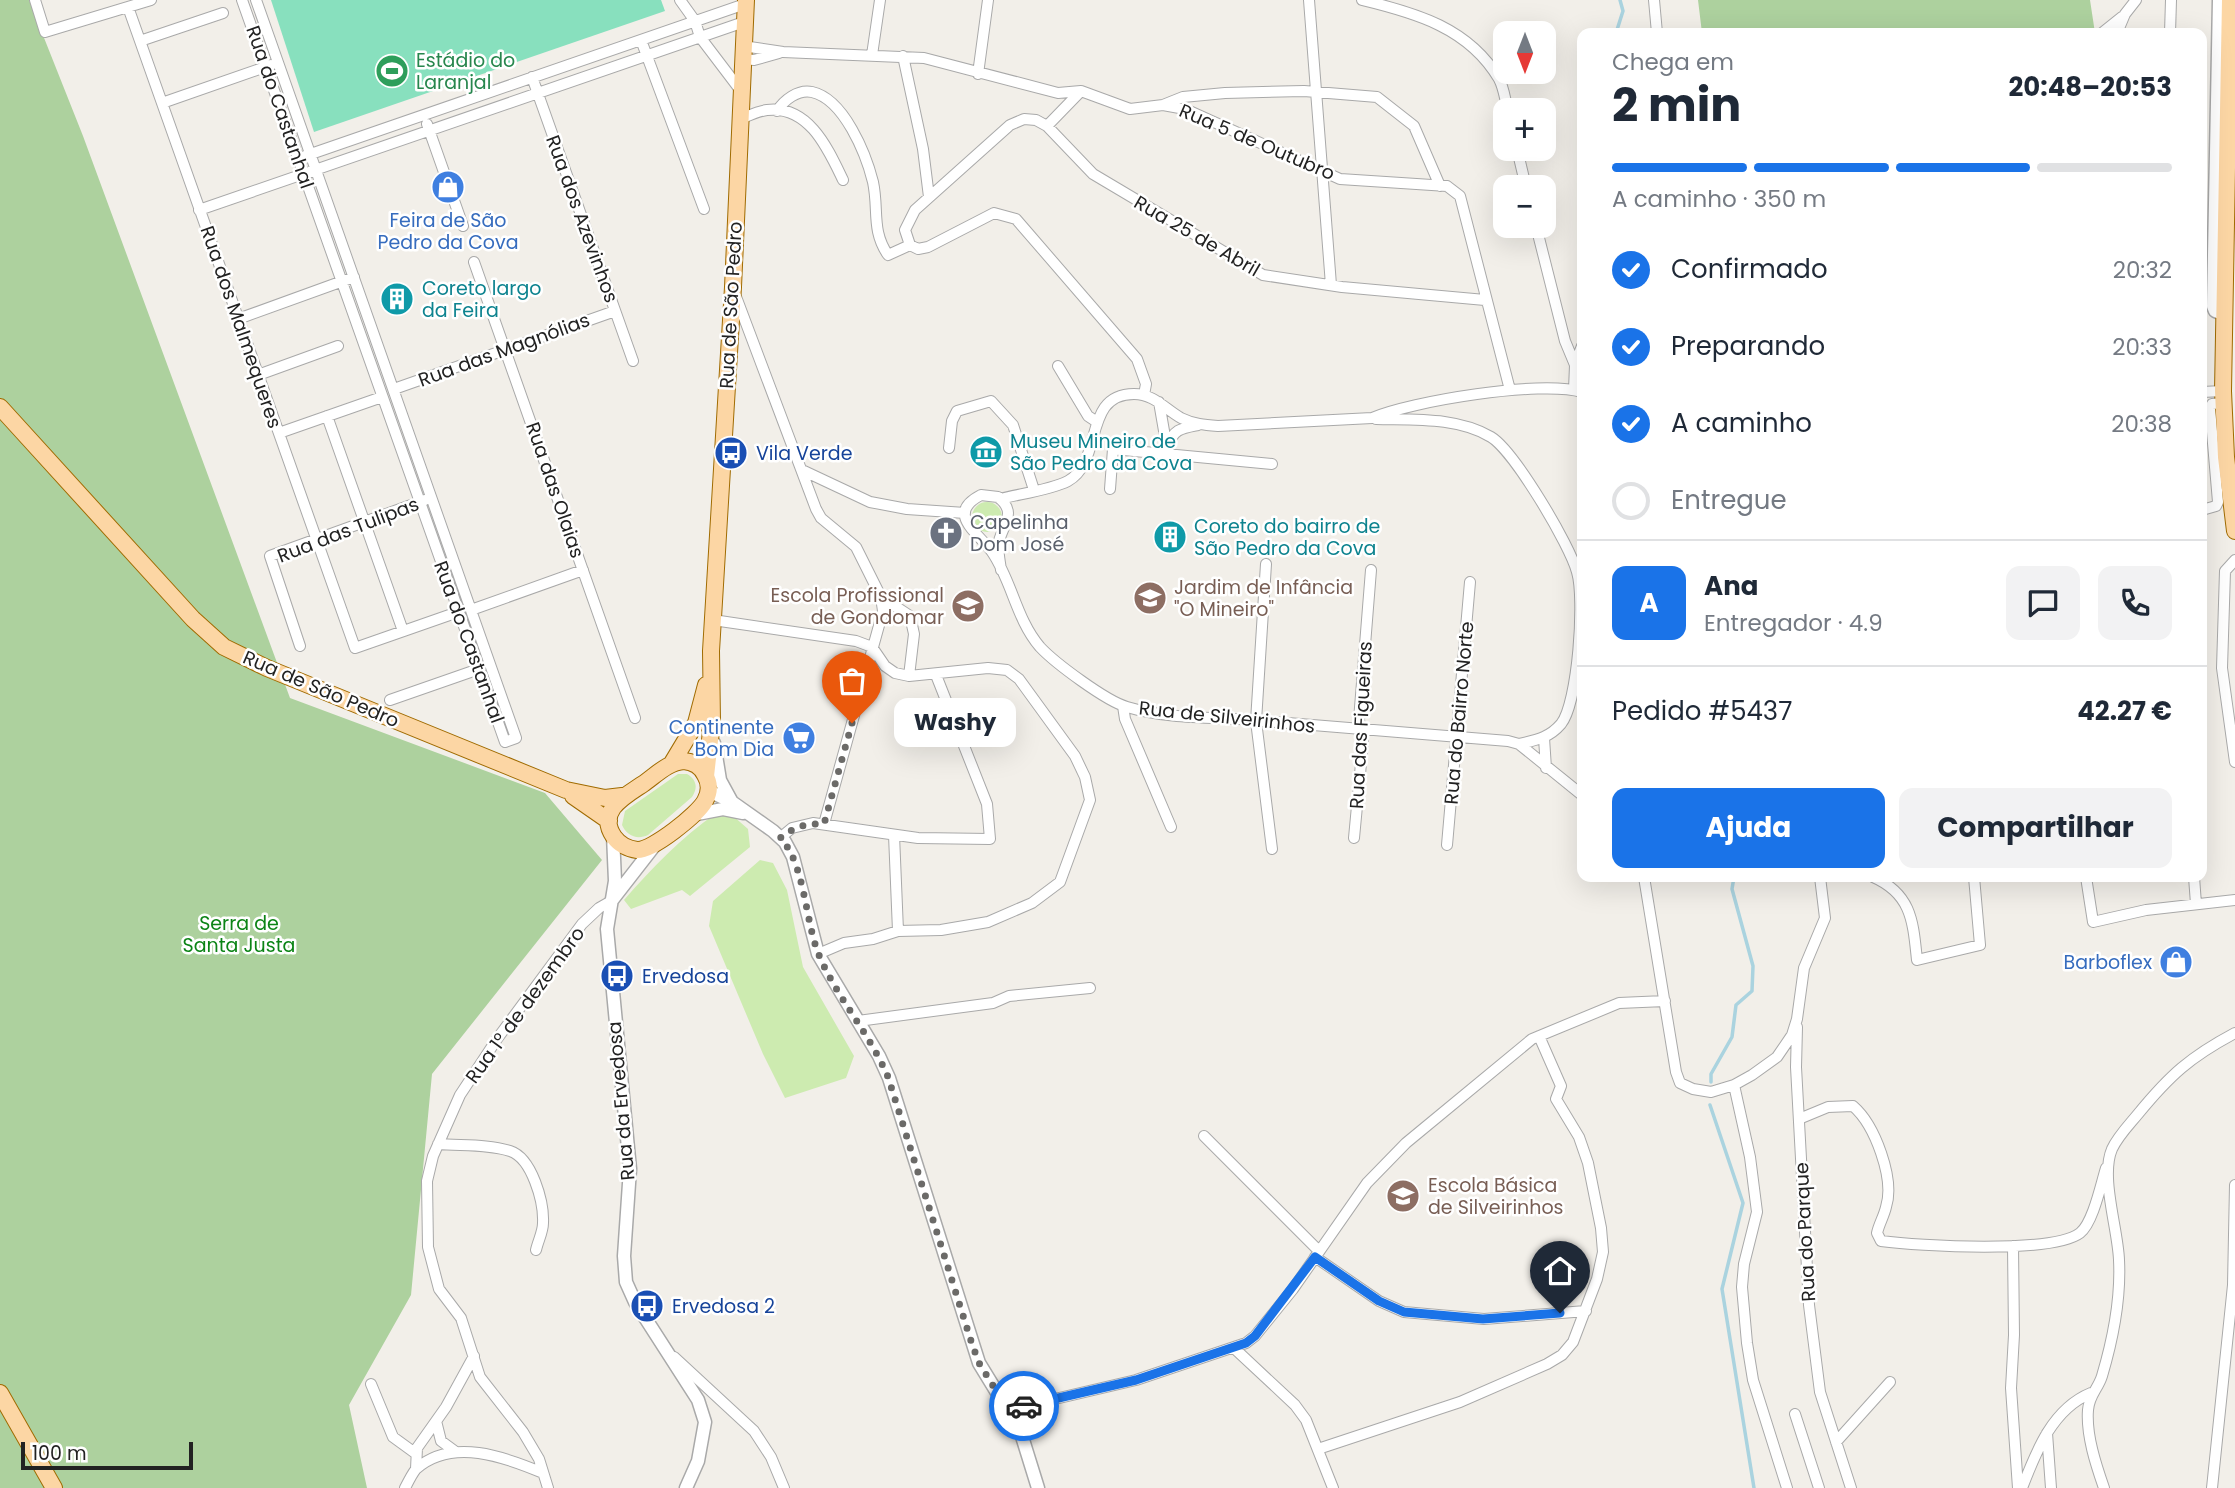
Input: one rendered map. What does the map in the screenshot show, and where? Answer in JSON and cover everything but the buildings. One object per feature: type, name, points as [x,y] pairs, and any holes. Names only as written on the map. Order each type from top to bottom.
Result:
[{"type":"main road","points":[[2230,0],[2228,306],[2223,397],[2235,531]]},
{"type":"main road","name":"Rua de São Pedro","points":[[708,784],[712,722],[713,620],[733,287],[745,2]]},
{"type":"main road","name":"Rua de São Pedro","points":[[0,407],[193,619],[225,647],[267,668],[566,790],[605,799],[622,796]]},
{"type":"main road","name":"Rua de São Pedro","points":[[672,762],[696,723],[712,651]]},
{"type":"main road","points":[[611,828],[614,804],[622,796],[672,762],[691,762],[708,784],[703,804],[655,845]]},
{"type":"main road","name":"Rua de São Pedro","points":[[566,790],[611,828],[620,844],[641,850],[655,845]]},
{"type":"main road","points":[[0,1393],[54,1488]]},
{"type":"street","points":[[35,0],[45,32],[150,0]]},
{"type":"street","name":"Rua do Castanhal","points":[[242,0],[505,742],[516,738],[330,208],[319,168],[310,154],[256,0]]},
{"type":"street","points":[[680,0],[695,21],[700,37],[741,91]]},
{"type":"street","points":[[872,55],[880,0]]},
{"type":"street","points":[[978,74],[988,0]]},
{"type":"street","points":[[1309,0],[1331,285]]},
{"type":"street","points":[[1362,0],[1428,18],[1456,33],[1483,59],[1500,81],[1505,98]]},
{"type":"street","points":[[1654,0],[1657,28]]},
{"type":"street","points":[[2108,28],[2125,14],[2136,0]]},
{"type":"street","points":[[2170,28],[2171,0]]},
{"type":"street","points":[[2219,0],[2213,306],[2215,311],[2228,306]]},
{"type":"street","points":[[298,159],[745,2]]},
{"type":"street","name":"Rua dos Malmequeres","points":[[128,7],[355,648],[403,631]]},
{"type":"street","points":[[140,41],[223,13]]},
{"type":"street","points":[[2120,28],[2125,14]]},
{"type":"street","points":[[200,209],[744,22]]},
{"type":"street","points":[[641,40],[704,209]]},
{"type":"street","name":"Rua 5 de Outubro","points":[[743,52],[754,60],[783,52],[923,58],[1058,93],[1081,91],[1130,109],[1163,104],[1185,109],[1321,172],[1340,178],[1440,186]]},
{"type":"street","points":[[903,57],[923,149],[929,197]]},
{"type":"street","points":[[162,103],[278,62]]},
{"type":"street","name":"Rua dos Azevinhos","points":[[531,77],[633,361]]},
{"type":"street","points":[[777,111],[782,102],[801,91],[815,92],[846,119],[862,148],[873,184],[878,240],[888,255],[910,244]]},
{"type":"street","points":[[1081,91],[1046,126],[1036,120],[1024,119],[1010,125],[915,210],[908,221],[906,238],[918,249],[928,247],[994,213],[1016,219],[1137,359],[1146,384],[1144,395]]},
{"type":"street","points":[[1163,104],[1184,97],[1225,93],[1315,92],[1377,97],[1414,126],[1440,186],[1447,186],[1460,195],[1510,390]]},
{"type":"street","points":[[740,119],[766,110],[777,111],[812,126],[823,138],[843,180]]},
{"type":"street","points":[[424,115],[463,226]]},
{"type":"street","name":"Rua 25 de Abril","points":[[1046,126],[1093,174],[1263,275],[1331,285],[1485,300]]},
{"type":"street","points":[[2228,195],[2235,178]]},
{"type":"street","points":[[1539,238],[1566,341],[1575,365],[1577,382]]},
{"type":"street","name":"Rua das Olaias","points":[[474,262],[635,718]]},
{"type":"street","points":[[238,318],[354,277]]},
{"type":"street","points":[[733,287],[821,519],[856,547],[881,597],[883,611],[824,824]]},
{"type":"street","name":"Rua das Magnólias","points":[[394,389],[615,311]]},
{"type":"street","points":[[258,375],[338,346]]},
{"type":"street","points":[[1575,365],[1577,360]]},
{"type":"street","points":[[1058,366],[1088,416],[1097,422]]},
{"type":"street","points":[[1372,418],[1392,410],[1510,390],[1577,391]]},
{"type":"street","points":[[2207,393],[2223,397]]},
{"type":"street","points":[[1000,499],[1068,481],[1081,468],[1104,407],[1116,398],[1144,395],[1199,425]]},
{"type":"street","points":[[279,433],[382,397]]},
{"type":"street","points":[[2207,509],[2216,506],[2218,502],[2210,408],[2223,397]]},
{"type":"street","points":[[948,448],[952,421],[957,411],[991,401],[1013,425],[1034,490]]},
{"type":"street","points":[[1159,402],[1168,454]]},
{"type":"street","points":[[327,416],[403,631],[458,612]]},
{"type":"street","points":[[1168,454],[1171,436],[1179,429],[1199,425],[1372,418],[1438,421],[1492,438],[1517,464],[1574,563],[1577,573]]},
{"type":"street","points":[[1110,489],[1113,449],[1272,464]]},
{"type":"street","points":[[804,471],[870,502],[908,509],[965,513]]},
{"type":"street","points":[[981,495],[1000,499],[1009,510],[1009,520],[1003,532],[989,538],[978,537],[968,527],[965,513],[970,502],[981,495]]},
{"type":"street","name":"Rua das Tulipas","points":[[300,646],[270,556],[432,498]]},
{"type":"street","name":"Rua de Silveirinhos","points":[[1003,532],[998,543],[1002,569],[1011,597],[1040,647],[1058,663],[1124,706],[1146,712],[1519,744]]},
{"type":"street","name":"Rua de Silveirinhos","points":[[978,537],[989,548],[1002,569]]},
{"type":"street","points":[[2235,560],[2225,571],[2222,668],[2235,762]]},
{"type":"street","points":[[1266,564],[1256,721],[1272,849]]},
{"type":"street","points":[[471,610],[583,570]]},
{"type":"street","name":"Rua das Figueiras","points":[[1354,838],[1363,742],[1360,729],[1371,570]]},
{"type":"street","name":"Rua do Bairro Norte","points":[[1447,845],[1470,582]]},
{"type":"street","points":[[881,597],[909,616],[914,634],[909,676]]},
{"type":"street","points":[[713,620],[808,634],[872,647],[885,666],[895,673],[909,676],[988,668],[1007,670],[1019,678],[1064,740],[1085,778],[1090,800],[1060,883],[1032,903],[988,922],[941,930],[898,931],[873,939],[844,943],[818,954]]},
{"type":"street","points":[[1519,744],[1544,738],[1563,721],[1574,693],[1577,656]]},
{"type":"street","points":[[390,700],[479,669]]},
{"type":"street","points":[[780,838],[792,828],[813,823],[894,835],[990,839],[987,804],[936,674]]},
{"type":"street","points":[[1124,706],[1125,719],[1171,827]]},
{"type":"street","points":[[712,722],[720,780],[732,802]]},
{"type":"street","points":[[1544,738],[1546,768]]},
{"type":"street","points":[[1519,744],[1577,791]]},
{"type":"street","points":[[708,784],[780,838],[793,857],[818,954],[879,1056],[888,1077],[979,1363],[1020,1430],[1038,1488]]},
{"type":"street","points":[[689,817],[723,809],[748,814]]},
{"type":"street","name":"Rua da Ervedosa","points":[[611,828],[613,900],[607,929],[630,1169],[624,1246],[626,1282],[635,1302],[698,1401],[705,1422],[698,1461],[686,1488]]},
{"type":"street","points":[[894,835],[898,931]]},
{"type":"street","name":"Rua da Ervedosa","points":[[613,900],[655,845]]},
{"type":"street","points":[[1645,882],[1680,1083],[1693,1089],[1711,1092],[1734,1085],[1777,1057],[1792,1035],[1797,1019]]},
{"type":"street","name":"Rua do Parque","points":[[1821,882],[1825,918],[1801,980],[1796,1067],[1809,1305],[1820,1392],[1850,1488]]},
{"type":"street","points":[[1884,882],[1905,901],[1913,924],[1917,961],[1980,945],[1974,882]]},
{"type":"street","points":[[2088,882],[2093,922],[2146,910],[2234,901]]},
{"type":"street","points":[[2194,882],[2196,904]]},
{"type":"street","name":"Rua 1º de dezembro","points":[[548,1488],[523,1432],[481,1377],[461,1318],[439,1290],[428,1247],[427,1181],[438,1144],[460,1095],[497,1039],[582,924],[599,908],[613,900]]},
{"type":"street","points":[[858,1021],[993,1003],[1009,996],[1090,988]]},
{"type":"street","points":[[1008,1410],[1136,1380],[1234,1348],[1255,1336],[1367,1183],[1406,1143],[1539,1036],[1619,1003],[1665,1001]]},
{"type":"street","points":[[1799,1119],[1828,1107],[1853,1106],[1865,1116],[1878,1140],[1885,1175],[1887,1206],[1877,1233],[1881,1241],[2013,1246],[2059,1242],[2081,1232],[2090,1216],[2113,1147],[2169,1076],[2207,1048],[2235,1033]]},
{"type":"street","points":[[1318,1449],[1444,1408],[1547,1364],[1573,1342],[1597,1279],[1602,1252],[1601,1228],[1588,1163],[1579,1138],[1556,1099],[1562,1086],[1539,1036]]},
{"type":"street","points":[[1734,1085],[1750,1157],[1757,1212],[1744,1264],[1742,1287],[1747,1343],[1753,1380],[1787,1488]]},
{"type":"street","points":[[1204,1136],[1317,1254],[1379,1301],[1404,1312],[1483,1319],[1586,1311]]},
{"type":"street","points":[[438,1144],[503,1149],[520,1156],[528,1168],[541,1208],[543,1224],[536,1250]]},
{"type":"street","points":[[2104,1488],[2096,1463],[2088,1412],[2091,1393],[2101,1380],[2110,1345],[2118,1294],[2119,1259],[2108,1163]]},
{"type":"street","points":[[2212,1488],[2233,1286],[2235,1185]]},
{"type":"street","points":[[2013,1246],[2014,1335],[2011,1388],[2020,1488]]},
{"type":"street","points":[[1234,1348],[1295,1405],[1306,1420],[1332,1488]]},
{"type":"street","points":[[668,1352],[754,1431],[771,1457],[783,1488]]},
{"type":"street","points":[[416,1469],[415,1453],[474,1356]]},
{"type":"street","points":[[1836,1442],[1890,1382]]},
{"type":"street","points":[[372,1384],[393,1437],[404,1448],[415,1453]]},
{"type":"street","points":[[2020,1488],[2041,1442],[2074,1400],[2091,1393]]},
{"type":"street","points":[[1795,1414],[1819,1488]]},
{"type":"street","points":[[436,1421],[442,1441],[456,1452]]},
{"type":"street","points":[[2048,1433],[2051,1488]]},
{"type":"street","points":[[405,1488],[416,1469],[456,1452],[485,1453],[543,1473]]},
{"type":"green space","name":"Serra de Santa Justa","points":[[0,0],[29,0],[83,136],[290,698],[545,793],[602,860],[432,1074],[411,1295],[349,1405],[367,1488],[0,1488]]},
{"type":"green space","name":"Estádio do Laranjal","points":[[271,0],[661,0],[665,11],[314,132]]},
{"type":"green space","points":[[1698,0],[2090,0],[2094,28],[1701,28]]},
{"type":"green space","points":[[987,502],[998,506],[1002,517],[998,528],[987,532],[976,528],[972,517],[976,506]]},
{"type":"green space","points":[[678,774],[687,774],[695,782],[692,797],[648,835],[636,837],[627,832],[622,825],[625,811]]},
{"type":"green space","points":[[715,814],[732,815],[748,829],[750,847],[690,896],[682,890],[631,909],[624,900],[645,876],[690,833]]},
{"type":"green space","points":[[760,860],[773,863],[787,890],[803,967],[854,1056],[846,1078],[785,1098],[763,1054],[709,926],[713,901]]},
{"type":"waterway","points":[[1618,28],[1623,11],[1620,0]]},
{"type":"waterway","points":[[1711,1082],[1711,1074],[1732,1037],[1736,1005],[1752,991],[1753,966],[1732,889],[1733,882]]},
{"type":"waterway","points":[[1710,1105],[1743,1203],[1722,1289],[1754,1488]]},
{"type":"way so far","points":[[852,723],[824,824],[813,823],[792,828],[780,838],[793,857],[818,954],[879,1056],[888,1077],[979,1363],[1008,1410],[1024,1406]]},
{"type":"place","name":"Estádio do Laranjal","points":[[392,71]]},
{"type":"place","name":"Feira de São Pedro da Cova","points":[[448,187]]},
{"type":"place","name":"Coreto largo da Feira","points":[[397,299]]},
{"type":"place","name":"Museu Mineiro de São Pedro da Cova","points":[[986,452]]},
{"type":"place","name":"Vila Verde","points":[[731,453]]},
{"type":"place","name":"Capelinha Dom José","points":[[946,533]]},
{"type":"place","name":"Coreto do bairro de São Pedro da Cova","points":[[1170,537]]},
{"type":"place","name":"Jardim de Infância \"O Mineiro\"","points":[[1150,598]]},
{"type":"place","name":"Escola Profissional de Gondomar","points":[[968,606]]},
{"type":"place","name":"Washy","points":[[852,723]]},
{"type":"place","name":"Continente Bom Dia","points":[[799,738]]},
{"type":"place","name":"Barboflex","points":[[2176,962]]},
{"type":"place","name":"Ervedosa","points":[[617,976]]},
{"type":"place","name":"Escola Básica de Silveirinhos","points":[[1403,1196]]},
{"type":"place","name":"Ervedosa 2","points":[[647,1306]]},
{"type":"route","points":[[1024,1406],[1136,1380],[1246,1343],[1293,1290],[1315,1257],[1379,1301],[1404,1312],[1483,1319],[1560,1313]]}]
